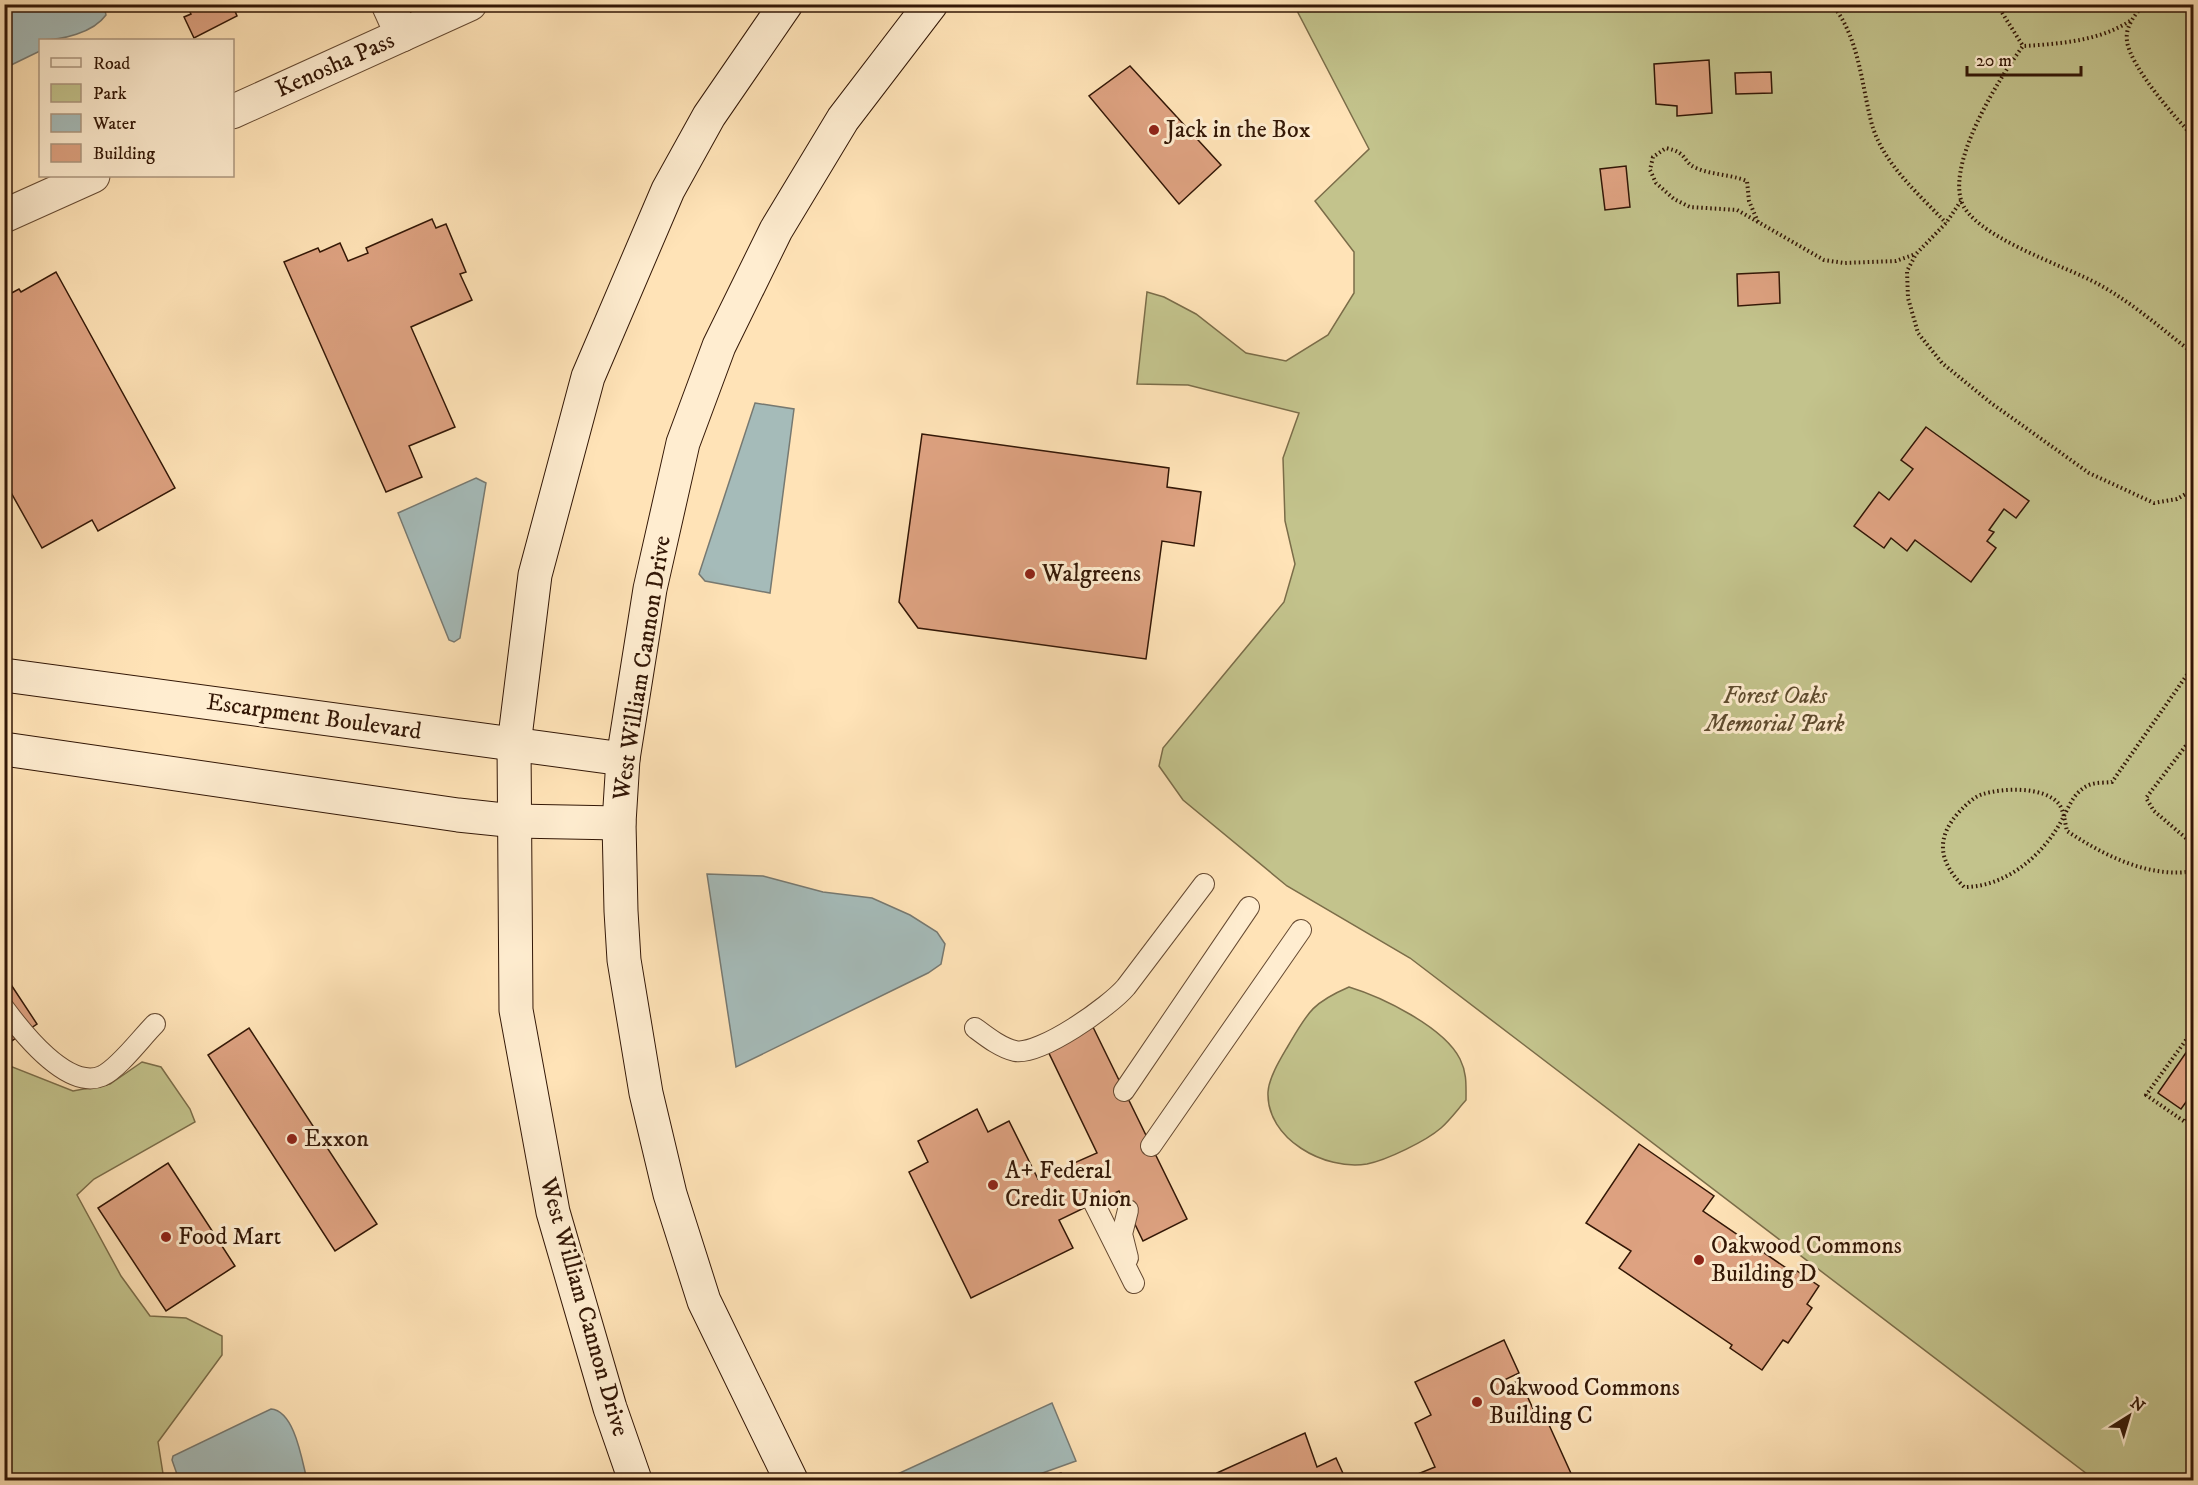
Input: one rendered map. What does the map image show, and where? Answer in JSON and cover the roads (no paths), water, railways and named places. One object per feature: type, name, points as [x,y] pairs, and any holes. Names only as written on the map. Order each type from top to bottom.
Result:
[{"type":"main road","points":[[388,4],[402,35]]},
{"type":"main road","name":"Kenosha Pass","points":[[234,111],[470,4]]},
{"type":"main road","name":"West William Cannon Drive","points":[[635,1480],[610,1408],[551,1201],[516,1010],[514,745],[535,574],[588,377],[668,190],[709,116],[786,4]]},
{"type":"main road","name":"West William Cannon Drive","points":[[792,1480],[704,1301],[670,1194],[646,1093],[624,960],[619,823],[622,759],[650,589],[683,443],[719,346],[776,230],[843,119],[931,4]]},
{"type":"main road","points":[[4,216],[91,177]]},
{"type":"main road","name":"Escarpment Boulevard","points":[[4,675],[622,759]]},
{"type":"main road","points":[[4,749],[515,821],[619,823]]},
{"type":"lane","points":[[975,1028],[990,1040],[1016,1051],[1031,1051],[1095,1014],[1114,1000],[1126,987],[1204,884]]},
{"type":"lane","points":[[1124,1091],[1249,907]]},
{"type":"lane","points":[[1151,1146],[1301,930]]},
{"type":"lane","points":[[4,1008],[23,1034],[44,1056],[83,1076],[100,1077],[114,1067],[155,1024]]},
{"type":"lane","points":[[1094,1203],[1134,1284],[1122,1234],[1128,1210]]},
{"type":"water","points":[[5,4],[104,5],[106,15],[93,26],[85,31],[58,39],[39,39],[39,51],[5,68]]},
{"type":"water","points":[[755,403],[794,409],[770,593],[705,581],[699,574]]},
{"type":"water","points":[[476,478],[486,483],[460,638],[454,642],[449,640],[398,513]]},
{"type":"water","points":[[707,874],[763,876],[823,892],[872,898],[910,915],[937,932],[945,944],[941,964],[928,973],[736,1067]]},
{"type":"water","points":[[1052,1403],[1076,1461],[1023,1480],[894,1480],[891,1477]]},
{"type":"water","points":[[271,1409],[286,1418],[292,1427],[307,1480],[179,1480],[172,1460],[173,1456]]},
{"type":"place","name":"Jack in the Box","points":[[1154,130]]},
{"type":"place","name":"Walgreens","points":[[1030,574]]},
{"type":"place","name":"Exxon","points":[[292,1139]]},
{"type":"place","name":"A+ Federal Credit Union","points":[[993,1185]]},
{"type":"place","name":"Food Mart","points":[[166,1237]]},
{"type":"place","name":"Oakwood Commons Building D","points":[[1699,1260]]},
{"type":"place","name":"Oakwood Commons Building C","points":[[1477,1402]]},
{"type":"park label","name":"Forest Oaks Memorial Park","points":[[1775,710]]}]
